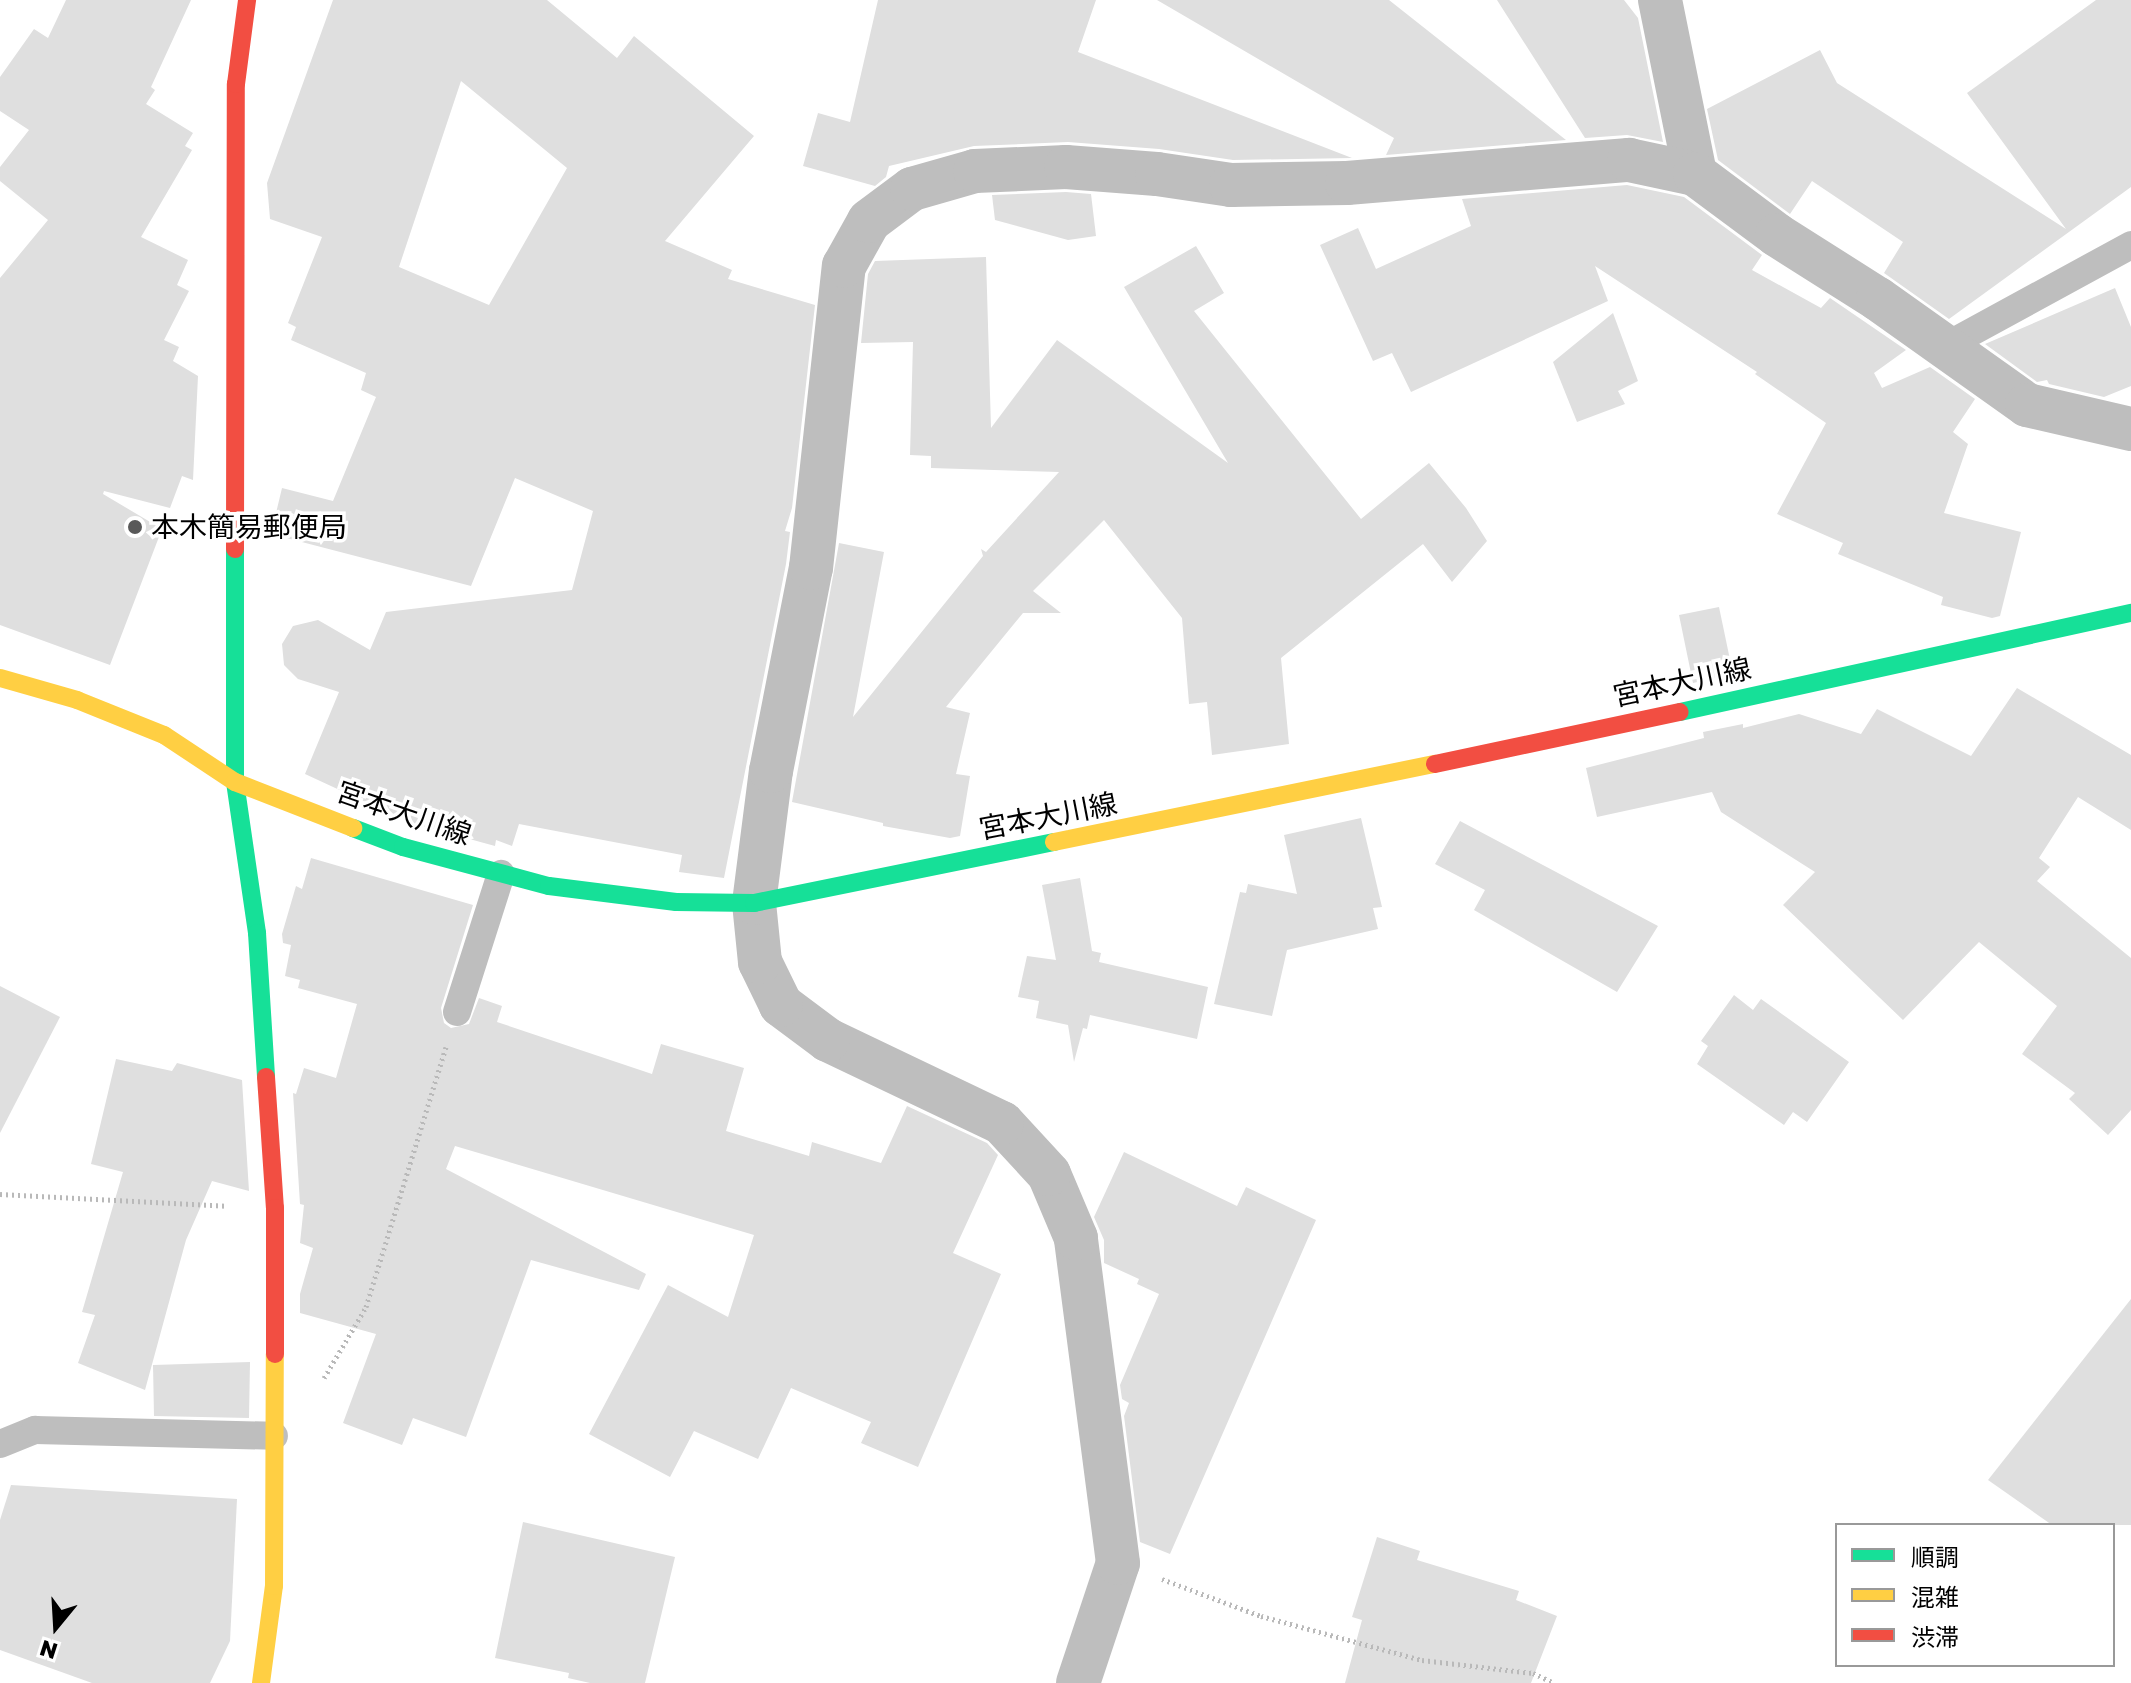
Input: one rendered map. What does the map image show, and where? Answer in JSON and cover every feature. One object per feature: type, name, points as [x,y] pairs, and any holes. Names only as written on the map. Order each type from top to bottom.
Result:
[{"type":"main road","points":[[247,0],[236,84],[235,782],[257,933],[275,1208],[274,1586],[261,1683]]},
{"type":"main road","name":"宮本大川線","points":[[0,678],[77,700],[164,735],[235,782],[403,847],[549,886],[676,902],[754,903],[1486,754],[2131,613]]},
{"type":"street","points":[[1660,0],[1695,174]]},
{"type":"street","points":[[1078,1683],[1118,1563],[1076,1238],[1049,1174],[1002,1123],[828,1040],[781,1005],[760,962],[754,903],[771,771],[811,568],[844,266],[869,221],[912,189],[975,171],[1066,167],[1157,174],[1231,185],[1347,183],[1629,160],[1695,174],[1777,235],[1946,346],[2027,405],[2131,429]]},
{"type":"lane","points":[[1946,346],[2131,245]]},
{"type":"lane","points":[[457,1012],[501,874]]},
{"type":"lane","points":[[0,1444],[35,1430],[274,1436]]},
{"type":"path","points":[[274,1436],[295,1423],[366,1307],[457,1012]]},
{"type":"path","points":[[0,1194],[275,1208]]},
{"type":"path","points":[[1118,1563],[1261,1616],[1422,1660],[1533,1673],[1554,1683]]},
{"type":"building","points":[[66,0],[191,0],[151,87],[155,90],[146,104],[193,133],[185,146],[192,150],[141,237],[188,260],[177,285],[189,291],[164,340],[179,347],[173,361],[198,376],[193,480],[182,476],[170,508],[104,491],[103,494],[162,529],[110,665],[0,625],[0,278],[48,220],[0,181],[0,167],[29,130],[0,111],[0,77],[34,29],[48,38]]},
{"type":"building","points":[[333,0],[547,0],[617,58],[634,36],[754,136],[665,241],[732,270],[728,279],[815,305],[792,508],[785,531],[790,532],[786,564],[724,878],[679,872],[682,855],[519,824],[512,846],[496,840],[495,846],[411,823],[305,774],[339,692],[298,679],[284,665],[282,644],[293,626],[318,620],[370,650],[386,612],[572,590],[593,511],[515,478],[471,586],[271,534],[282,488],[333,501],[376,397],[361,390],[366,373],[291,340],[296,327],[288,323],[322,237],[270,219],[267,183]],"holes":[[[461,81],[567,168],[489,305],[399,267]]]},
{"type":"building","points":[[878,0],[1096,0],[1078,52],[1352,158],[1233,160],[1159,149],[1068,142],[974,146],[889,166],[886,177],[875,186],[803,166],[818,113],[850,122]]},
{"type":"building","points":[[1157,0],[1389,0],[1566,140],[1386,155],[1394,138]]},
{"type":"building","points":[[1497,0],[1624,0],[1638,18],[1663,142],[1627,135],[1585,138]]},
{"type":"building","points":[[2096,0],[2131,0],[2131,187],[1949,319],[1884,273],[1903,242],[1812,181],[1790,214],[1718,160],[1707,109],[1820,50],[1837,83],[2066,229],[1967,93]]},
{"type":"building","points":[[1627,185],[1684,197],[1762,255],[1752,270],[1821,308],[1830,298],[1906,350],[1874,373],[1882,388],[1930,367],[1975,399],[1953,432],[1968,444],[1944,513],[2021,532],[2000,616],[1992,618],[1941,605],[1943,597],[1838,554],[1843,543],[1777,514],[1826,423],[1755,374],[1757,372],[1595,266],[1608,301],[1411,392],[1392,353],[1373,361],[1320,245],[1358,228],[1376,269],[1471,226],[1462,199]]},
{"type":"building","points":[[1091,194],[1096,236],[1068,240],[995,220],[992,195]]},
{"type":"building","points":[[1196,246],[1224,293],[1194,311],[1361,519],[1429,463],[1466,508],[1487,541],[1452,582],[1423,544],[1281,658],[1289,744],[1212,755],[1207,702],[1189,704],[1182,618],[1104,520],[1033,591],[1061,613],[1023,613],[946,707],[970,713],[956,774],[970,776],[960,836],[950,838],[883,826],[883,823],[792,802],[839,543],[884,552],[853,717],[983,556],[981,549],[986,552],[1059,472],[931,468],[931,456],[910,455],[913,342],[861,343],[868,274],[875,261],[986,257],[991,428],[1057,340],[1228,463],[1124,287]]},
{"type":"building","points":[[2115,288],[2131,327],[2131,386],[2104,397],[2049,384],[2047,380],[2037,382],[1985,344]]},
{"type":"building","points":[[1613,313],[1638,381],[1618,391],[1625,404],[1577,422],[1553,362]]},
{"type":"building","points":[[1719,607],[1733,674],[1693,683],[1679,615]]},
{"type":"building","points":[[2017,688],[2131,755],[2131,830],[2078,797],[2039,858],[2050,867],[2037,881],[2131,958],[2131,1110],[2108,1135],[2069,1099],[2075,1093],[2022,1054],[2057,1006],[1979,942],[1903,1020],[1783,905],[1815,872],[1721,812],[1712,792],[1597,817],[1586,768],[1704,738],[1703,732],[1743,724],[1743,728],[1799,714],[1861,734],[1877,709],[1971,756]]},
{"type":"building","points":[[1361,818],[1382,907],[1373,908],[1378,929],[1287,950],[1272,1016],[1214,1004],[1240,892],[1246,893],[1248,884],[1297,894],[1284,835]]},
{"type":"building","points":[[1460,821],[1658,926],[1617,992],[1474,910],[1485,890],[1435,864]]},
{"type":"building","points":[[311,858],[473,905],[441,1008],[444,1023],[451,1028],[469,1024],[479,998],[502,1006],[497,1022],[652,1074],[661,1044],[744,1068],[726,1131],[809,1156],[812,1142],[881,1163],[907,1106],[987,1143],[998,1155],[953,1253],[1001,1274],[918,1467],[861,1443],[871,1422],[791,1388],[758,1459],[694,1431],[670,1477],[589,1434],[668,1285],[728,1317],[754,1235],[455,1146],[446,1169],[646,1274],[639,1290],[531,1260],[466,1437],[413,1418],[402,1445],[343,1423],[376,1334],[300,1313],[300,1294],[313,1248],[300,1243],[304,1205],[300,1204],[293,1093],[296,1094],[304,1068],[336,1078],[357,1004],[298,988],[300,980],[285,976],[291,945],[283,943],[282,934],[296,886],[302,889]]},
{"type":"building","points":[[1080,878],[1092,951],[1101,953],[1099,962],[1208,987],[1197,1039],[1090,1015],[1087,1029],[1083,1028],[1074,1062],[1068,1025],[1036,1018],[1039,1001],[1018,997],[1027,956],[1056,960],[1042,885]]},
{"type":"building","points":[[0,986],[60,1017],[0,1133]]},
{"type":"building","points":[[1734,995],[1753,1010],[1761,999],[1849,1062],[1807,1122],[1793,1112],[1784,1125],[1697,1064],[1708,1046],[1701,1041]]},
{"type":"building","points":[[116,1059],[172,1071],[177,1063],[242,1080],[249,1191],[212,1181],[186,1240],[145,1390],[78,1363],[95,1315],[82,1312],[123,1172],[91,1164]]},
{"type":"building","points":[[1124,1152],[1237,1206],[1246,1187],[1316,1220],[1170,1554],[1140,1542],[1124,1416],[1129,1403],[1122,1399],[1120,1385],[1159,1294],[1137,1284],[1139,1279],[1104,1263],[1104,1240],[1094,1217]]},
{"type":"building","points":[[2131,1299],[2131,1525],[2049,1523],[1988,1480]]},
{"type":"building","points":[[250,1362],[249,1418],[154,1416],[153,1365]]},
{"type":"building","points":[[11,1485],[237,1499],[230,1641],[210,1683],[92,1683],[0,1650],[0,1520]]},
{"type":"building","points":[[523,1522],[675,1557],[645,1683],[590,1683],[568,1678],[569,1673],[495,1658]]},
{"type":"building","points":[[1377,1537],[1420,1551],[1417,1560],[1519,1591],[1516,1600],[1557,1616],[1531,1683],[1345,1683],[1362,1620],[1352,1617]]},
{"type":"traffic: fast","points":[[235,549],[235,782],[257,933],[266,1077]]},
{"type":"traffic: fast","points":[[1680,712],[2131,613]]},
{"type":"traffic: fast","points":[[353,828],[403,847],[549,886],[676,902],[754,903],[1054,842]]},
{"type":"traffic: slow","points":[[0,678],[77,700],[164,735],[235,782],[353,828]]},
{"type":"traffic: slow","points":[[1054,842],[1435,764]]},
{"type":"traffic: slow","points":[[261,1683],[274,1586],[275,1354]]},
{"type":"traffic: jam","points":[[235,549],[236,84],[247,0]]},
{"type":"traffic: jam","points":[[1435,764],[1680,712]]},
{"type":"traffic: jam","points":[[266,1077],[275,1208],[275,1354]]},
{"type":"place","name":"本木簡易郵便局","points":[[135,527]]}]
